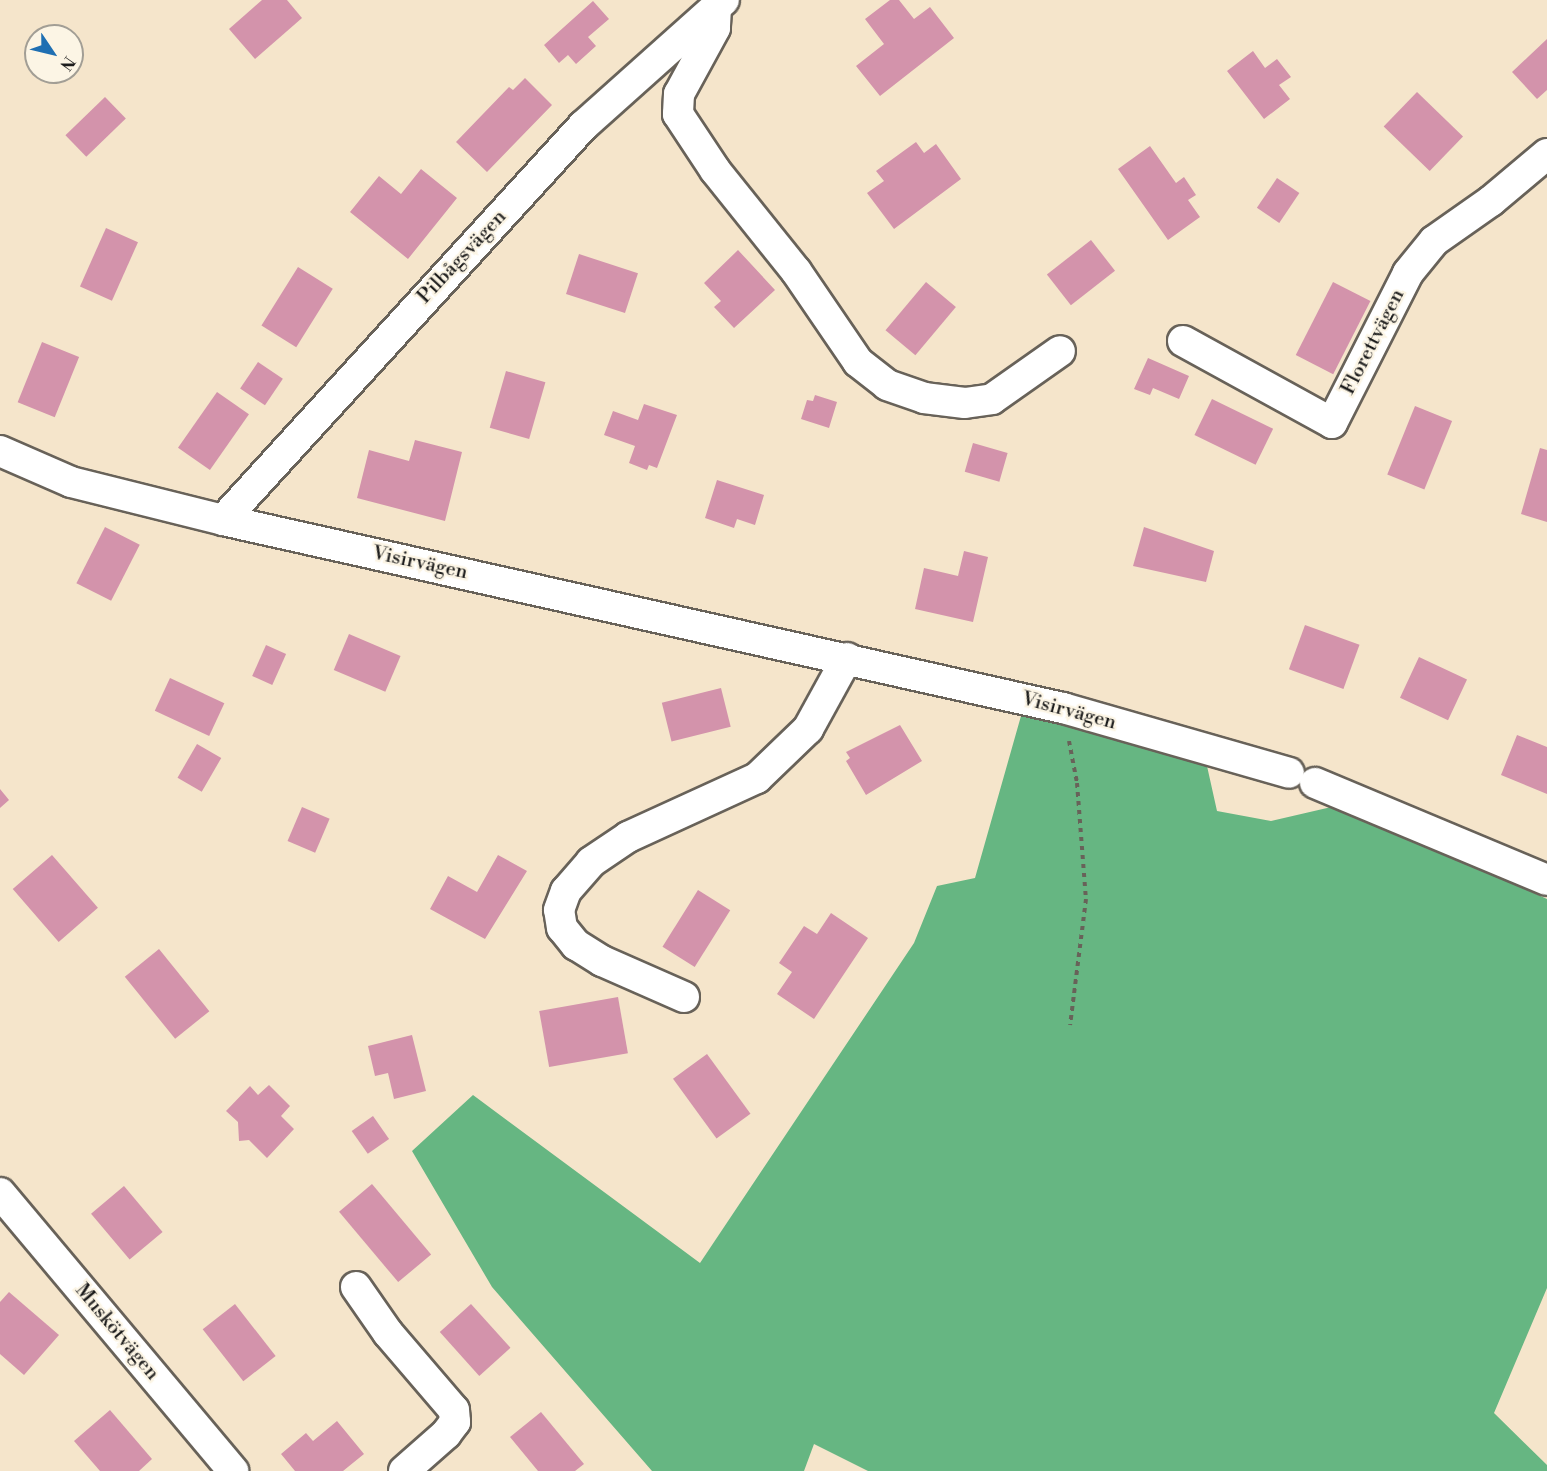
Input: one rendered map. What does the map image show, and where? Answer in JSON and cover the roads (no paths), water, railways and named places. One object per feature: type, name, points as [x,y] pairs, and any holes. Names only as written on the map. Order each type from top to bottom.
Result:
[{"type":"street","name":"Pilbågsvägen","points":[[720,4],[715,28],[679,94],[678,114],[715,170],[796,271],[858,362],[887,385],[924,398],[965,403],[992,399],[1059,351]]},
{"type":"street","name":"Pilbågsvägen","points":[[223,520],[583,126],[720,4]]},
{"type":"street","name":"Florettvägen","points":[[1183,342],[1332,423],[1408,273],[1434,241],[1491,201],[1547,154]]},
{"type":"street","name":"Visirvägen","points":[[0,451],[71,482],[223,520],[847,657],[1063,708],[1302,778],[1547,880]]},
{"type":"street","points":[[684,997],[602,961],[576,945],[562,928],[559,910],[566,891],[591,862],[628,837],[757,778],[808,729],[847,657]]},
{"type":"street","name":"Muskötvägen","points":[[0,1193],[233,1471]]},
{"type":"street","points":[[356,1287],[388,1332],[454,1410],[455,1422],[446,1434],[404,1471]]}]
